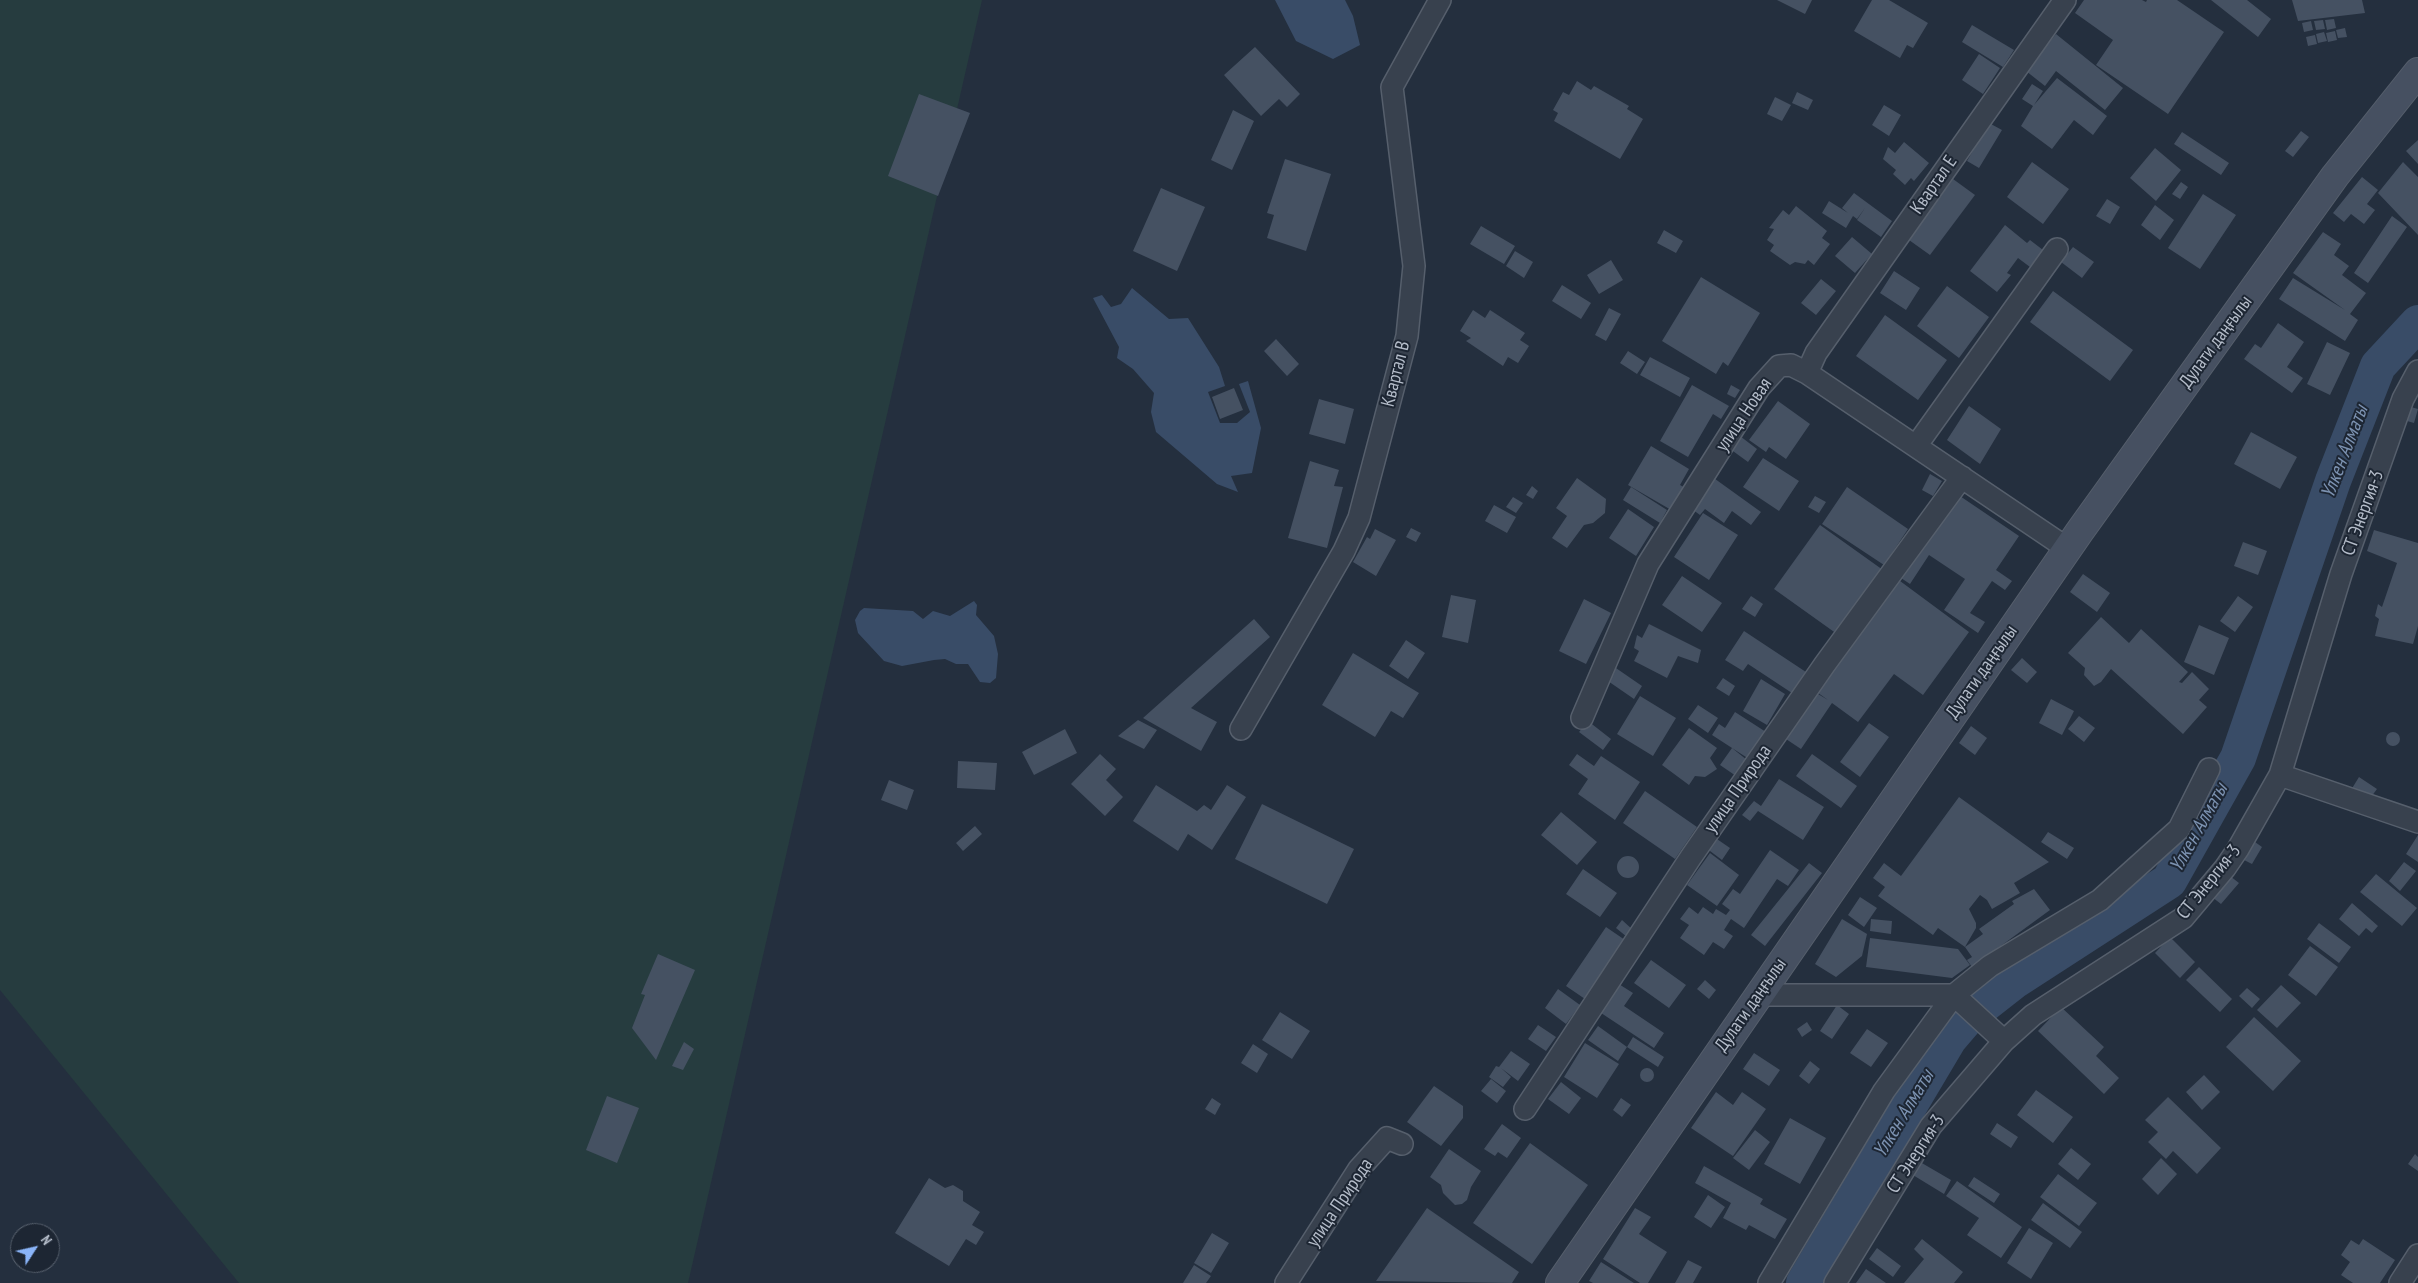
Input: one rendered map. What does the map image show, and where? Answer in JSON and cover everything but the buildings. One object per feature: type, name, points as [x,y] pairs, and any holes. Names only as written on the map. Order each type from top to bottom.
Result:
[{"type":"main road","name":"Дулати даңғылы","points":[[1560,1283],[1757,995],[2068,549],[2335,176],[2418,72]]},
{"type":"street","name":"Квартал В","points":[[1241,729],[1344,551],[1359,518],[1407,336],[1414,266],[1392,87],[1440,0]]},
{"type":"street","name":"Квартал Е","points":[[1807,373],[1816,353],[2065,0]]},
{"type":"street","points":[[1916,446],[2056,249]]},
{"type":"street","name":"улица Новая","points":[[1582,718],[1648,564],[1759,388],[1779,366],[1791,364],[1807,373],[2068,549]]},
{"type":"street","name":"СТ Энергия-3","points":[[1835,1283],[1931,1126],[1998,1036],[2183,918],[2226,868],[2280,775],[2341,574],[2403,399],[2418,371]]},
{"type":"street","name":"улица Природа","points":[[1525,1109],[1696,849],[1825,664],[1962,477]]},
{"type":"street","points":[[1769,1283],[1884,1091],[1960,1001],[1990,966],[2107,893],[2179,829],[2208,768]]},
{"type":"street","points":[[2280,775],[2418,822]]},
{"type":"street","points":[[1757,995],[1960,1001],[1998,1036]]},
{"type":"street","name":"улица Природа","points":[[1286,1283],[1359,1169],[1387,1138],[1402,1144]]},
{"type":"street","points":[[2400,1283],[2418,1255]]},
{"type":"green space","points":[[0,0],[982,0],[688,1283],[239,1283],[0,990]]},
{"type":"water","points":[[1275,0],[1345,0],[1353,16],[1360,45],[1333,59],[1296,41]]},
{"type":"water","points":[[1132,288],[1169,319],[1188,318],[1219,367],[1225,386],[1208,392],[1220,423],[1237,423],[1250,412],[1239,384],[1248,381],[1261,428],[1252,473],[1231,476],[1238,492],[1217,484],[1156,432],[1151,412],[1154,393],[1133,369],[1117,358],[1119,347],[1093,298],[1102,295],[1111,307],[1121,304]]},
{"type":"water","points":[[974,601],[977,605],[976,615],[994,636],[998,654],[996,678],[990,683],[980,682],[968,664],[956,664],[945,659],[902,666],[884,661],[858,633],[855,620],[864,608],[913,611],[923,619],[933,611],[950,616]]},
{"type":"waterway","name":"Үлкен Алматы","points":[[1804,1283],[1949,1039],[1967,1018],[2013,982],[2169,881],[2238,758],[2333,481],[2378,366],[2418,323]]}]
